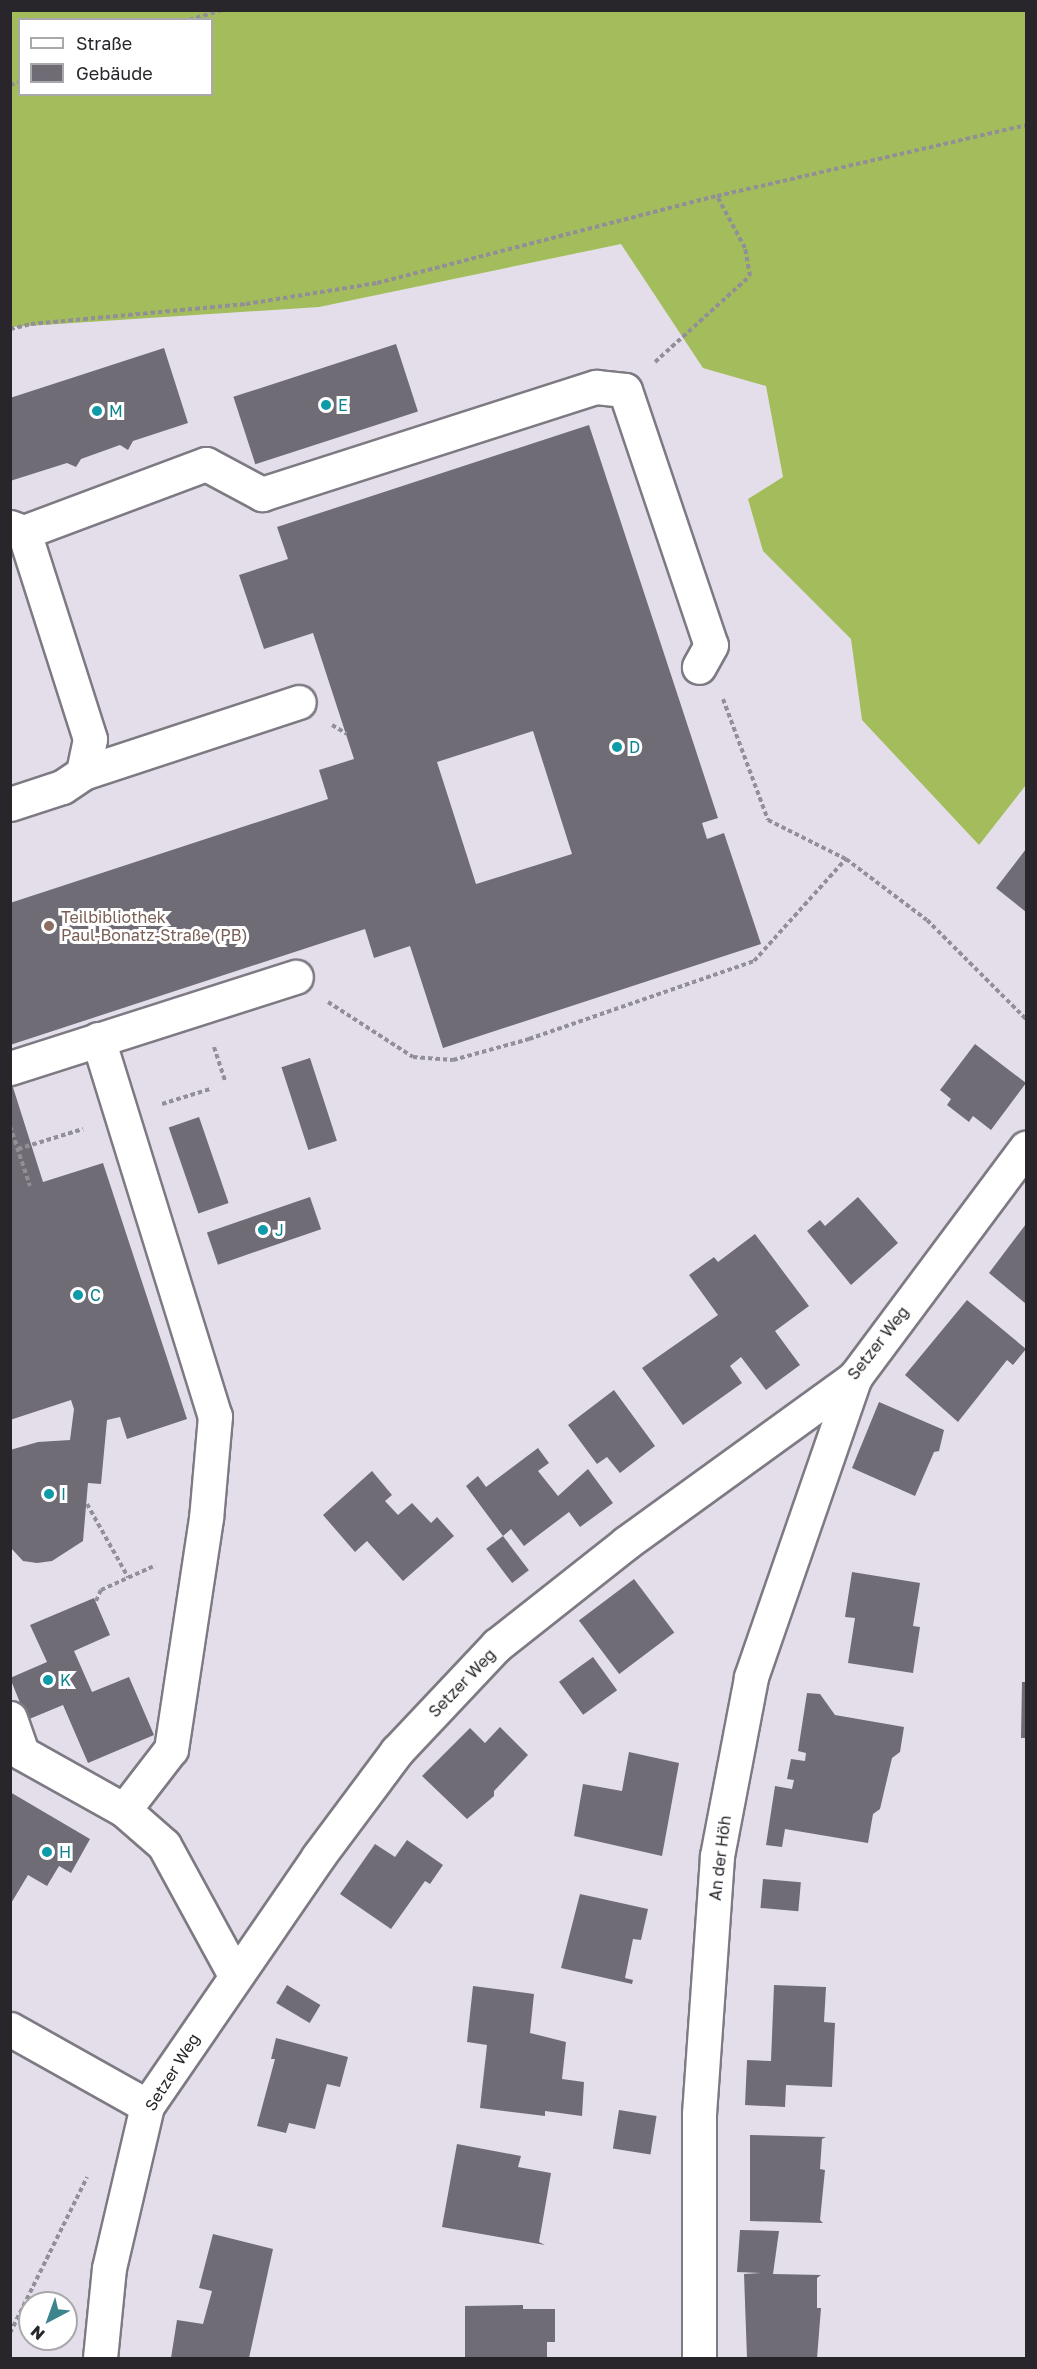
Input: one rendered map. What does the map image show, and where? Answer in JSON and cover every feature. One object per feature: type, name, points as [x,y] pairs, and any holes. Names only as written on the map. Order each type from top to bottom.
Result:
[{"type":"street","points":[[83,773],[90,739],[17,530],[206,464],[262,494],[596,387],[625,390],[711,645],[699,667]]},
{"type":"street","points":[[10,804],[62,787],[83,773],[299,702]]},
{"type":"street","points":[[10,1068],[296,977]]},
{"type":"street","points":[[98,1039],[215,1416],[201,1545],[171,1749],[124,1810]]},
{"type":"street","name":"Setzer Weg","points":[[100,2358],[110,2268],[147,2106],[235,1975],[397,1751],[497,1645],[626,1543],[855,1377],[1026,1148]]},
{"type":"street","name":"An der Höh","points":[[699,2358],[699,2114],[717,1856],[751,1677],[855,1377]]},
{"type":"street","points":[[10,1718],[22,1753],[124,1810],[164,1845],[235,1975]]},
{"type":"street","points":[[10,2028],[147,2106]]},
{"type":"path","points":[[195,18],[221,10]]},
{"type":"path","points":[[10,329],[31,324],[246,304],[377,283],[717,196],[1026,125]]},
{"type":"path","points":[[625,390],[750,276],[746,248],[717,196]]},
{"type":"path","points":[[724,700],[768,820],[846,859],[927,920],[1026,1019]]},
{"type":"path","points":[[350,1020],[413,1057],[453,1060],[529,1038],[754,961],[846,859]]},
{"type":"path","points":[[10,1126],[30,1186]]},
{"type":"path","points":[[87,1504],[128,1577]]},
{"type":"path","points":[[96,1601],[101,1590],[201,1545]]},
{"type":"path","points":[[10,2333],[90,2174]]},
{"type":"green space","points":[[11,10],[1026,11],[1026,785],[979,845],[862,720],[851,639],[763,551],[748,499],[783,477],[766,386],[703,368],[621,244],[319,307],[11,327]]},
{"type":"building","name":"E","points":[[396,344],[418,412],[255,464],[233,397]]},
{"type":"building","name":"M","points":[[164,348],[188,423],[133,441],[128,450],[120,445],[81,459],[76,467],[67,463],[10,481],[10,398]]},
{"type":"building","name":"D","points":[[589,425],[718,818],[702,823],[707,839],[724,833],[761,944],[443,1048],[410,946],[374,958],[365,929],[10,1045],[10,903],[328,799],[319,770],[354,759],[313,633],[264,649],[239,575],[288,559],[277,527]],"holes":[[[533,731],[572,854],[476,884],[437,762]]]},
{"type":"building","points":[[1026,849],[1026,912],[996,888]]},
{"type":"building","points":[[975,1044],[1026,1083],[991,1130],[973,1116],[969,1122],[947,1105],[951,1099],[940,1090]]},
{"type":"building","points":[[310,1058],[337,1141],[308,1150],[281,1067]]},
{"type":"building","name":"C","points":[[11,1081],[43,1182],[103,1163],[187,1419],[127,1439],[120,1417],[107,1420],[101,1484],[88,1483],[83,1541],[52,1561],[37,1563],[23,1561],[10,1547],[10,1450],[38,1442],[70,1440],[74,1409],[71,1400],[10,1420]]},
{"type":"building","points":[[199,1117],[229,1203],[198,1213],[169,1127]]},
{"type":"building","name":"J","points":[[310,1197],[321,1229],[218,1265],[207,1232]]},
{"type":"building","points":[[858,1197],[898,1243],[851,1285],[807,1231],[820,1220],[825,1226]]},
{"type":"building","points":[[1026,1224],[1026,1304],[989,1273]]},
{"type":"building","points":[[755,1234],[809,1306],[775,1331],[800,1365],[766,1390],[741,1357],[730,1366],[742,1383],[683,1425],[642,1368],[718,1315],[689,1275],[714,1257],[718,1262]]},
{"type":"building","points":[[967,1300],[1026,1349],[1013,1365],[1007,1360],[958,1422],[905,1375]]},
{"type":"building","points":[[614,1390],[655,1446],[620,1473],[607,1457],[597,1464],[568,1425]]},
{"type":"building","points":[[879,1402],[944,1430],[939,1451],[934,1452],[915,1496],[852,1468]]},
{"type":"building","points":[[538,1448],[549,1463],[538,1471],[558,1496],[588,1469],[613,1503],[580,1527],[569,1512],[524,1546],[511,1529],[503,1536],[466,1486],[478,1476],[486,1487]]},
{"type":"building","points":[[372,1471],[392,1495],[385,1501],[398,1515],[412,1503],[431,1523],[437,1517],[454,1536],[403,1581],[367,1541],[355,1552],[323,1515]]},
{"type":"building","points":[[503,1536],[529,1570],[512,1583],[486,1549]]},
{"type":"building","points":[[852,1572],[920,1583],[913,1626],[920,1627],[913,1673],[848,1663],[855,1618],[845,1617]]},
{"type":"building","points":[[634,1579],[674,1633],[619,1674],[579,1621]]},
{"type":"building","name":"K","points":[[94,1598],[110,1635],[74,1651],[92,1692],[129,1677],[154,1735],[88,1763],[63,1705],[27,1720],[10,1678],[47,1662],[30,1625]]},
{"type":"building","points":[[593,1657],[617,1690],[583,1715],[559,1682]]},
{"type":"building","points":[[1022,1682],[1026,1682],[1026,1738],[1021,1738]]},
{"type":"building","points":[[807,1693],[820,1694],[835,1715],[904,1727],[900,1752],[892,1758],[880,1809],[873,1814],[868,1843],[785,1829],[782,1847],[766,1845],[775,1786],[792,1789],[794,1780],[787,1779],[791,1759],[805,1761],[806,1753],[798,1751]]},
{"type":"building","points":[[500,1727],[528,1755],[494,1791],[494,1796],[467,1819],[422,1776],[470,1728],[485,1743]]},
{"type":"building","points":[[629,1752],[679,1763],[662,1856],[574,1836],[583,1784],[622,1791]]},
{"type":"building","name":"H","points":[[10,1792],[90,1839],[71,1873],[59,1866],[47,1886],[28,1875],[10,1905]]},
{"type":"building","points":[[407,1840],[443,1865],[430,1884],[425,1881],[391,1929],[340,1894],[375,1844],[395,1857]]},
{"type":"building","points":[[763,1879],[801,1882],[798,1911],[760,1908]]},
{"type":"building","points":[[580,1894],[648,1909],[641,1940],[633,1939],[625,1978],[633,1980],[632,1984],[561,1968]]},
{"type":"building","points":[[287,1985],[320,2005],[310,2023],[276,2003]]},
{"type":"building","points":[[774,1985],[826,1987],[824,2022],[835,2023],[832,2087],[786,2085],[785,2107],[745,2105],[747,2060],[771,2061]]},
{"type":"building","points":[[473,1986],[534,1994],[530,2033],[566,2042],[562,2079],[584,2082],[582,2116],[545,2111],[545,2116],[480,2108],[487,2045],[467,2042]]},
{"type":"building","points":[[276,2038],[348,2057],[340,2087],[327,2084],[315,2129],[289,2123],[286,2133],[257,2126],[275,2059],[271,2059]]},
{"type":"building","points":[[619,2110],[657,2116],[650,2154],[613,2149]]},
{"type":"building","points":[[750,2135],[826,2137],[822,2139],[820,2169],[825,2170],[820,2220],[823,2223],[750,2221]]},
{"type":"building","points":[[457,2144],[521,2156],[518,2167],[551,2173],[539,2242],[545,2245],[442,2227]]},
{"type":"building","points":[[740,2230],[779,2231],[773,2274],[821,2275],[817,2278],[817,2308],[821,2308],[817,2358],[747,2358],[744,2274],[761,2273],[737,2272]]},
{"type":"building","points":[[213,2234],[273,2249],[249,2358],[171,2358],[177,2320],[203,2324],[212,2291],[199,2288]]},
{"type":"building","points":[[523,2305],[523,2309],[555,2309],[555,2342],[547,2342],[547,2357],[465,2358],[465,2306]]},
{"type":"place","name":"E","points":[[326,405]]},
{"type":"place","name":"M","points":[[97,411]]},
{"type":"place","name":"D","points":[[617,747]]},
{"type":"place","name":"Teilbibliothek Paul-Bonatz-Straße (PB)","points":[[49,926]]},
{"type":"place","name":"J","points":[[263,1230]]},
{"type":"place","name":"C","points":[[78,1295]]},
{"type":"place","name":"I","points":[[49,1494]]},
{"type":"place","name":"K","points":[[48,1680]]},
{"type":"place","name":"H","points":[[47,1852]]}]
